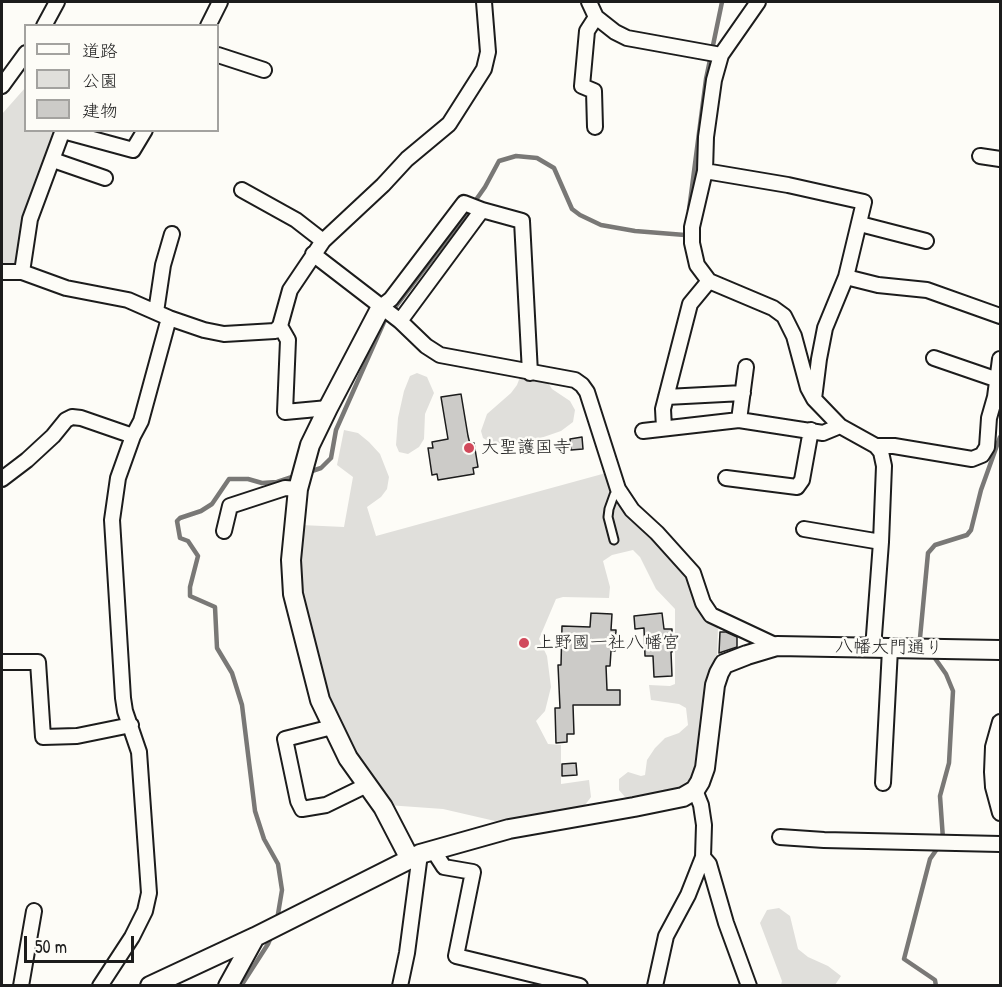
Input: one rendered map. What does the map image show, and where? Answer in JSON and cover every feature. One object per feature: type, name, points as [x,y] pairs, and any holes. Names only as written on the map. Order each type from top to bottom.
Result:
[{"type":"street","points":[[46,24],[57,2]]},
{"type":"street","points":[[209,24],[220,2]]},
{"type":"street","points":[[2,272],[22,272],[66,288],[128,300],[204,330],[224,333],[275,331],[280,326],[290,290],[323,241],[383,185],[407,159],[449,124],[484,69],[488,52],[484,2]]},
{"type":"street","points":[[590,2],[596,17],[627,38],[721,55]]},
{"type":"street","points":[[758,2],[721,55],[714,80],[706,137],[705,171],[692,227],[692,243],[698,265],[709,281],[773,308],[784,316],[794,336],[808,388],[814,399],[840,426],[876,446],[881,452],[884,466],[881,542],[883,783]]},
{"type":"street","points":[[595,127],[594,91],[582,86],[587,31],[596,17]]},
{"type":"street","points":[[219,55],[264,70]]},
{"type":"street","points":[[2,86],[24,56]]},
{"type":"street","points":[[22,272],[30,219],[63,132]]},
{"type":"street","points":[[67,132],[133,150],[144,132]]},
{"type":"street","points":[[980,156],[1000,159]]},
{"type":"street","points":[[53,160],[105,178]]},
{"type":"street","points":[[705,171],[788,185],[864,202],[846,276],[825,328],[814,399]]},
{"type":"street","points":[[242,190],[296,220],[323,241]]},
{"type":"street","points":[[530,373],[522,221],[464,203],[391,299],[381,307],[310,445],[298,489],[291,560],[293,594],[318,691],[332,727],[348,758],[382,807],[421,854],[444,867],[473,872],[456,956],[580,986]]},
{"type":"street","points":[[400,321],[482,210]]},
{"type":"street","points":[[860,224],[926,241]]},
{"type":"street","points":[[100,986],[132,937],[145,911],[149,893],[139,752],[123,698],[112,520],[118,478],[133,436],[141,421],[163,315],[163,265],[172,234]]},
{"type":"street","points":[[313,254],[440,355],[575,380],[582,385],[587,392],[618,489],[632,510],[657,533],[693,573],[703,603],[711,615],[777,646]]},
{"type":"street","points":[[846,276],[878,285],[927,290],[1000,316]]},
{"type":"street","points":[[664,428],[663,409],[690,304],[709,281]]},
{"type":"street","points":[[280,326],[288,340],[285,412],[328,408]]},
{"type":"street","points":[[934,358],[998,380]]},
{"type":"street","points":[[876,446],[894,446],[972,459],[978,457],[987,447],[989,418],[998,380],[1000,359]]},
{"type":"street","points":[[739,420],[746,367]]},
{"type":"street","points":[[666,397],[743,393]]},
{"type":"street","points":[[2,479],[27,460],[53,436],[66,420],[72,417],[133,436]]},
{"type":"street","points":[[644,431],[739,420],[823,433],[840,426]]},
{"type":"street","points":[[726,478],[797,488],[802,480],[811,430]]},
{"type":"street","points":[[224,531],[230,506],[285,488],[298,489]]},
{"type":"street","points":[[804,529],[881,542]]},
{"type":"street","points":[[150,986],[255,937],[421,854],[509,829],[683,797],[695,790],[705,768],[715,685],[724,664],[777,646]]},
{"type":"street","name":"八幡大門通り","points":[[777,646],[1000,650]]},
{"type":"street","points":[[2,662],[38,662],[43,737],[77,736],[131,725]]},
{"type":"street","points":[[1000,722],[993,747],[992,772],[993,787],[1000,813]]},
{"type":"street","points":[[332,727],[285,739],[298,801],[302,809],[326,805],[367,785]]},
{"type":"street","points":[[655,986],[666,936],[688,895],[703,857],[704,825],[701,805],[695,790]]},
{"type":"street","points":[[780,837],[1000,844]]},
{"type":"street","points":[[400,986],[421,854]]},
{"type":"street","points":[[703,857],[709,864],[726,923],[749,986]]},
{"type":"street","points":[[21,986],[34,911]]},
{"type":"street","points":[[228,986],[255,937]]},
{"type":"lane","points":[[614,540],[608,517],[618,489]]},
{"type":"green space","points":[[24,89],[24,132],[61,132],[17,267],[2,268],[2,114]]},
{"type":"green space","points":[[417,373],[427,377],[434,393],[425,414],[424,439],[419,447],[408,454],[399,452],[396,445],[398,418],[410,376]]},
{"type":"green space","points":[[520,377],[547,381],[552,389],[570,401],[575,410],[573,422],[561,431],[535,440],[493,444],[483,438],[481,431],[487,414],[511,393]]},
{"type":"green space","name":"上野國一社八幡宮","points":[[344,430],[358,433],[369,442],[380,454],[389,477],[387,489],[381,497],[367,507],[376,536],[606,473],[617,503],[653,538],[683,572],[707,617],[718,627],[717,659],[706,682],[693,777],[679,787],[633,801],[619,790],[619,779],[628,772],[645,775],[647,760],[655,748],[665,738],[679,733],[688,725],[686,708],[679,704],[651,700],[649,685],[670,686],[675,684],[675,609],[656,589],[640,557],[633,550],[612,555],[603,561],[610,587],[609,598],[563,597],[556,599],[539,639],[547,656],[551,687],[545,711],[536,721],[548,744],[561,745],[561,784],[589,780],[591,797],[582,809],[495,821],[443,809],[387,805],[353,753],[327,698],[300,593],[301,525],[344,527],[353,477],[337,465]]},
{"type":"green space","points":[[779,908],[790,916],[798,949],[841,976],[835,985],[781,985],[782,981],[760,923],[767,910]]},
{"type":"building","points":[[461,394],[468,436],[470,444],[474,443],[478,467],[473,468],[474,474],[438,480],[437,474],[432,475],[428,448],[433,448],[432,442],[448,439],[441,397]]},
{"type":"building","points":[[582,437],[583,449],[571,450],[570,439]]},
{"type":"building","points":[[591,613],[612,614],[611,630],[616,630],[615,651],[611,651],[610,666],[606,666],[607,690],[620,690],[620,705],[573,705],[574,734],[567,734],[567,742],[556,743],[555,708],[560,708],[558,665],[561,665],[562,626],[590,627]]},
{"type":"building","points":[[662,613],[664,629],[672,629],[672,676],[654,677],[653,656],[645,656],[644,628],[635,629],[634,616]]},
{"type":"building","points":[[720,632],[737,637],[737,647],[719,653]]},
{"type":"building","points":[[576,763],[577,775],[562,776],[562,764]]},
{"type":"waterway","points":[[689,210],[706,79],[722,2]]},
{"type":"waterway","points":[[309,472],[321,468],[331,458],[336,430],[384,322],[466,214],[485,187],[499,161],[516,156],[537,158],[554,168],[572,209],[601,225],[635,231],[685,235],[686,231]]},
{"type":"waterway","points":[[924,643],[920,638],[928,553],[935,545],[967,535],[971,530],[981,490],[1000,437]]},
{"type":"waterway","points":[[277,920],[282,890],[278,864],[264,839],[255,811],[242,705],[232,673],[217,648],[215,607],[190,596],[198,556],[188,541],[180,538],[177,521],[212,504],[229,479],[248,479],[262,483],[277,482],[298,475]]},
{"type":"waterway","points":[[932,654],[946,674],[953,691],[949,763],[940,796],[943,839]]},
{"type":"waterway","points":[[936,986],[935,980],[904,959],[930,859],[939,846]]},
{"type":"waterway","points":[[241,986],[271,937]]},
{"type":"place","name":"大聖護国寺","points":[[469,448]]},
{"type":"place","name":"上野國一社八幡宮","points":[[524,643]]}]
